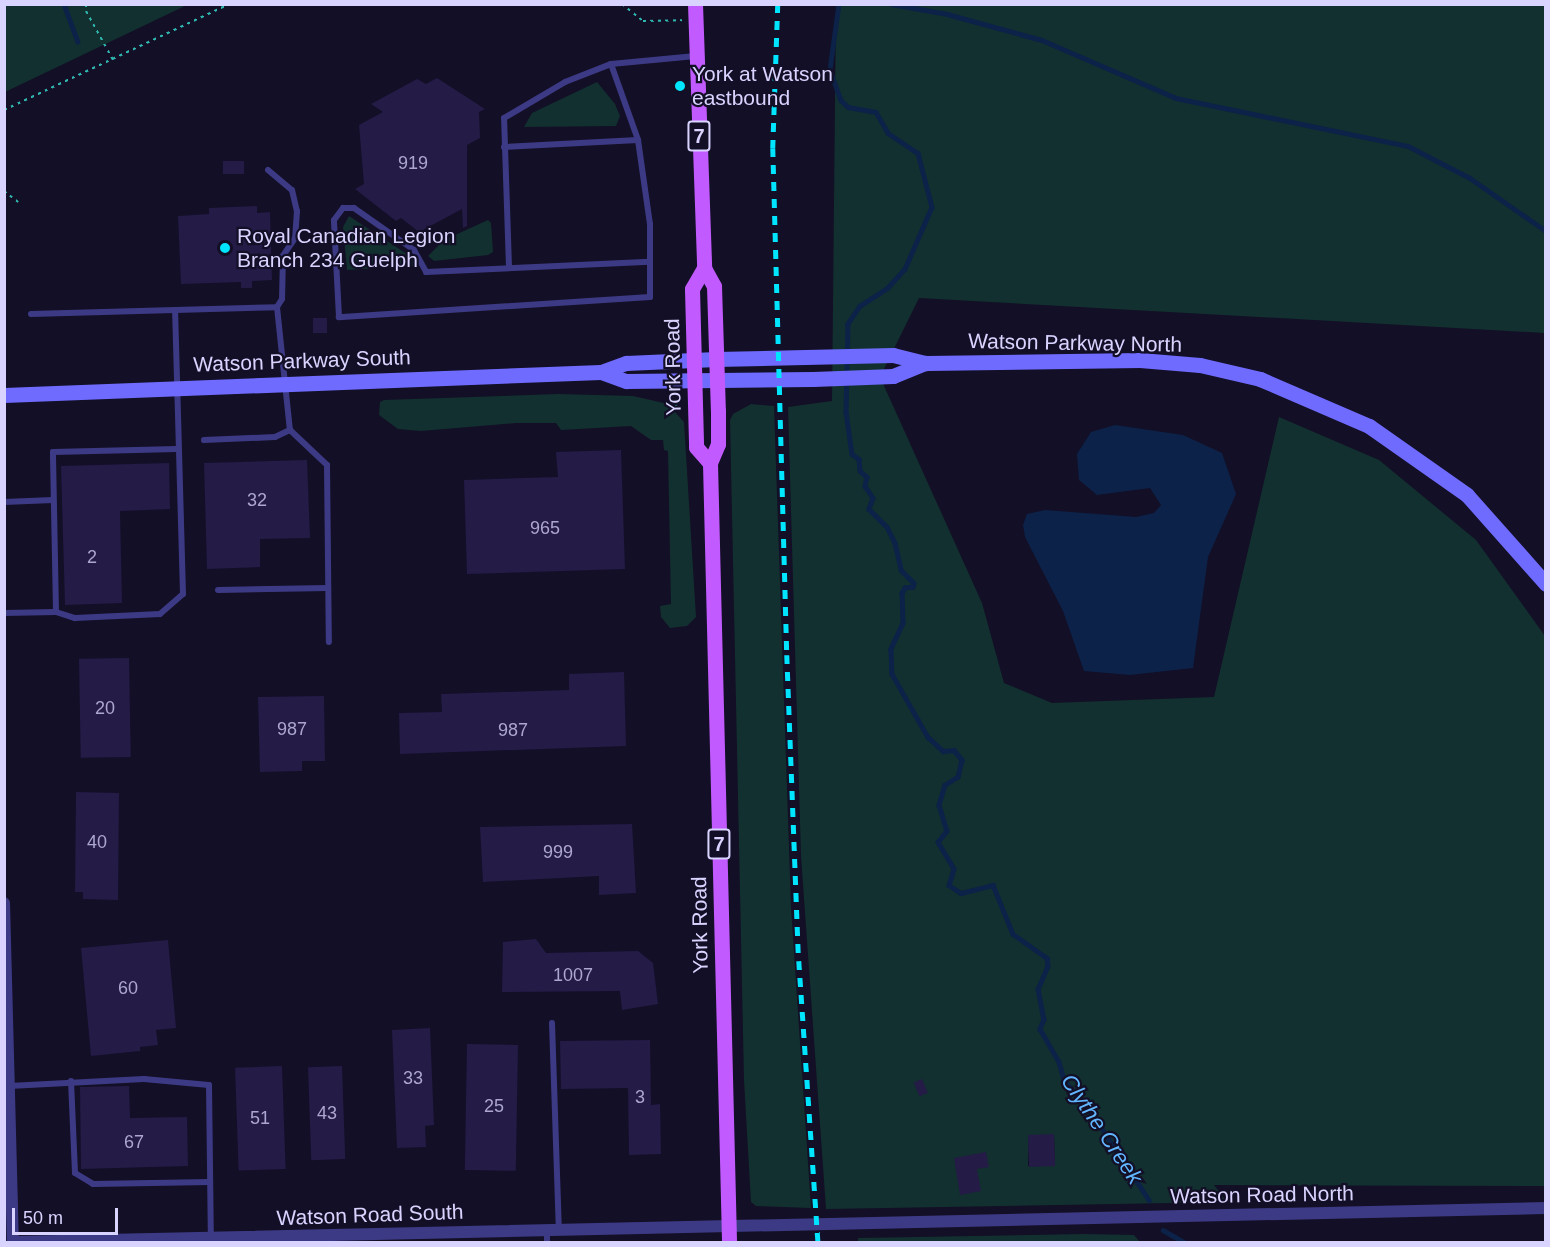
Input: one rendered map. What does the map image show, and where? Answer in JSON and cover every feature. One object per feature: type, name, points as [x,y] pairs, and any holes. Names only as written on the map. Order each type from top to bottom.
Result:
[{"type":"main road","name":"York Road","points":[[695,12],[704,268],[714,286],[717,380],[718,444],[710,463],[729,1242]]},
{"type":"main road","name":"York Road","points":[[704,268],[692,289],[696,447],[710,463]]},
{"type":"main road","name":"Watson Parkway North","points":[[694,360],[893,355],[926,363],[1140,360],[1200,365],[1260,379],[1369,426],[1467,495],[1545,584]]},
{"type":"main road","name":"Watson Parkway South","points":[[4,395],[284,382],[601,372],[626,363],[694,360]]},
{"type":"main road","name":"Watson Parkway North","points":[[695,380],[893,376],[926,363]]},
{"type":"main road","name":"Watson Parkway South","points":[[601,372],[626,381],[695,380]]},
{"type":"street","points":[[4,903],[13,1242]]},
{"type":"street","name":"Watson Road North","points":[[728,1224],[1545,1208]]},
{"type":"street","name":"Watson Road South","points":[[13,1242],[423,1238],[553,1229],[728,1224]]},
{"type":"lane","points":[[509,267],[504,118],[565,82],[611,64],[697,56]]},
{"type":"lane","points":[[611,64],[638,140],[650,224],[651,262],[650,297],[339,317],[334,220],[343,208],[354,208],[414,250],[426,273],[509,267],[651,262]]},
{"type":"lane","points":[[504,147],[638,140]]},
{"type":"lane","points":[[268,170],[292,190],[297,211],[295,238],[283,256],[282,299],[277,307],[290,430],[327,465],[329,642]]},
{"type":"lane","points":[[31,314],[277,307]]},
{"type":"lane","points":[[4,613],[56,612],[75,618],[160,614],[183,594],[177,449],[175,310]]},
{"type":"lane","points":[[204,440],[275,437],[290,430]]},
{"type":"lane","points":[[56,612],[53,452],[177,449]]},
{"type":"lane","points":[[4,502],[54,500]]},
{"type":"lane","points":[[218,590],[328,588]]},
{"type":"lane","points":[[547,1242],[553,1229],[552,1023]]},
{"type":"lane","points":[[9,1086],[144,1079],[209,1085],[210,1182],[218,1240]]},
{"type":"lane","points":[[71,1081],[75,1173],[93,1184],[210,1182]]},
{"type":"path","points":[[86,4],[86,11],[113,60]]},
{"type":"path","points":[[4,110],[229,4]]},
{"type":"path","points":[[622,4],[643,21],[695,12]]},
{"type":"path","points":[[4,191],[18,202]]},
{"type":"path","points":[[671,399],[680,411]]},
{"type":"green space","points":[[5,4],[187,4],[187,5],[5,92]]},
{"type":"green space","points":[[836,5],[1545,5],[1545,333],[919,298],[880,377],[982,603],[1004,683],[1052,703],[1214,697],[1279,417],[1379,460],[1476,540],[1545,636],[1545,1186],[1214,1185],[1227,1202],[826,1209],[801,856],[788,407],[832,401]],"holes":[[[1029,1135],[1054,1135],[1055,1166],[1028,1166]]]},
{"type":"green space","points":[[597,82],[615,104],[620,116],[616,126],[524,127],[532,113]]},
{"type":"green space","points":[[349,216],[413,258],[414,266],[347,270],[343,227]]},
{"type":"green space","points":[[488,220],[491,223],[493,252],[488,255],[434,261],[428,256],[444,240]]},
{"type":"green space","points":[[558,394],[633,396],[668,404],[684,422],[696,617],[687,626],[670,628],[661,617],[660,606],[671,604],[668,451],[664,450],[663,440],[651,440],[631,426],[561,430],[556,423],[516,423],[421,431],[398,429],[379,415],[380,402],[384,400]]},
{"type":"green space","points":[[751,404],[774,406],[791,907],[811,1208],[756,1206],[751,1202],[744,1080],[730,420],[733,414]]},
{"type":"green space","points":[[1134,1235],[1140,1242],[858,1242],[858,1238]]},
{"type":"water","points":[[1115,425],[1183,435],[1222,453],[1236,494],[1208,557],[1193,668],[1130,675],[1084,671],[1063,611],[1025,537],[1023,525],[1027,514],[1045,510],[1136,517],[1154,513],[1161,505],[1150,488],[1097,495],[1079,480],[1077,454],[1091,432]]},
{"type":"building","points":[[437,78],[485,109],[479,112],[480,138],[467,145],[467,226],[463,228],[462,209],[419,232],[401,218],[396,221],[355,189],[364,184],[359,125],[383,112],[371,104],[417,79],[426,84]]},
{"type":"building","points":[[223,161],[244,161],[244,174],[223,174]]},
{"type":"building","name":"Royal Canadian Legion Branch 234 Guelph","points":[[257,206],[257,213],[270,212],[272,280],[252,281],[252,288],[241,288],[241,282],[181,284],[178,216],[209,214],[209,208]]},
{"type":"building","points":[[313,318],[327,318],[327,333],[313,333]]},
{"type":"building","points":[[621,450],[625,569],[467,574],[464,480],[558,477],[556,452]]},
{"type":"building","points":[[307,460],[310,538],[260,539],[260,567],[207,569],[204,463]]},
{"type":"building","points":[[169,463],[170,509],[120,511],[122,603],[65,605],[61,466]]},
{"type":"building","points":[[129,658],[131,757],[81,758],[79,659]]},
{"type":"building","points":[[624,672],[626,746],[400,754],[399,713],[442,712],[441,694],[569,690],[569,674]]},
{"type":"building","points":[[324,696],[325,761],[302,761],[302,771],[260,772],[258,697]]},
{"type":"building","points":[[76,792],[119,793],[118,900],[83,899],[83,892],[75,892]]},
{"type":"building","points":[[632,824],[636,893],[599,895],[599,876],[483,882],[480,827]]},
{"type":"building","points":[[536,939],[546,953],[638,951],[653,963],[658,1004],[622,1010],[620,991],[502,992],[503,942]]},
{"type":"building","points":[[168,940],[176,1028],[156,1030],[158,1045],[140,1047],[140,1051],[91,1056],[81,948]]},
{"type":"building","points":[[430,1028],[434,1125],[425,1126],[426,1147],[397,1148],[392,1030]]},
{"type":"building","points":[[650,1040],[651,1105],[660,1104],[661,1154],[629,1155],[628,1088],[561,1089],[560,1041]]},
{"type":"building","points":[[467,1044],[518,1045],[516,1171],[465,1170]]},
{"type":"building","points":[[282,1066],[286,1169],[239,1171],[235,1068]]},
{"type":"building","points":[[342,1066],[345,1159],[311,1160],[308,1067]]},
{"type":"building","points":[[922,1079],[928,1093],[920,1096],[914,1083]]},
{"type":"building","points":[[129,1086],[130,1118],[187,1117],[188,1166],[81,1169],[80,1087]]},
{"type":"building","points":[[1054,1134],[1055,1166],[1029,1167],[1028,1135]]},
{"type":"building","points":[[986,1152],[989,1167],[977,1169],[981,1191],[960,1195],[954,1158]]},
{"type":"waterway","points":[[64,4],[78,42]]},
{"type":"waterway","name":"Clythe Creek","points":[[839,4],[830,70],[841,100],[848,107],[876,112],[888,133],[918,153],[932,207],[905,269],[888,288],[860,306],[848,324],[846,412],[852,454],[859,459],[860,471],[867,477],[865,486],[873,498],[869,509],[887,527],[895,543],[901,570],[914,583],[913,587],[905,588],[902,593],[903,623],[891,649],[892,674],[928,737],[943,751],[954,750],[962,760],[958,777],[945,785],[939,805],[947,831],[938,842],[954,869],[949,885],[961,893],[993,885],[1013,934],[1047,958],[1048,966],[1038,989],[1044,1019],[1040,1029],[1059,1062],[1064,1080],[1093,1115],[1149,1200]]},
{"type":"waterway","points":[[891,4],[947,14],[1042,40],[1176,98],[1408,146],[1470,178],[1546,231]]},
{"type":"waterway","name":"Clythe Creek","points":[[1163,1230],[1184,1242]]},
{"type":"railway","points":[[778,4],[773,148],[787,655],[799,961],[818,1242]]},
{"type":"place","name":"York at Watson eastbound","points":[[680,86]]},
{"type":"place","name":"Royal Canadian Legion Branch 234 Guelph","points":[[225,248]]}]
